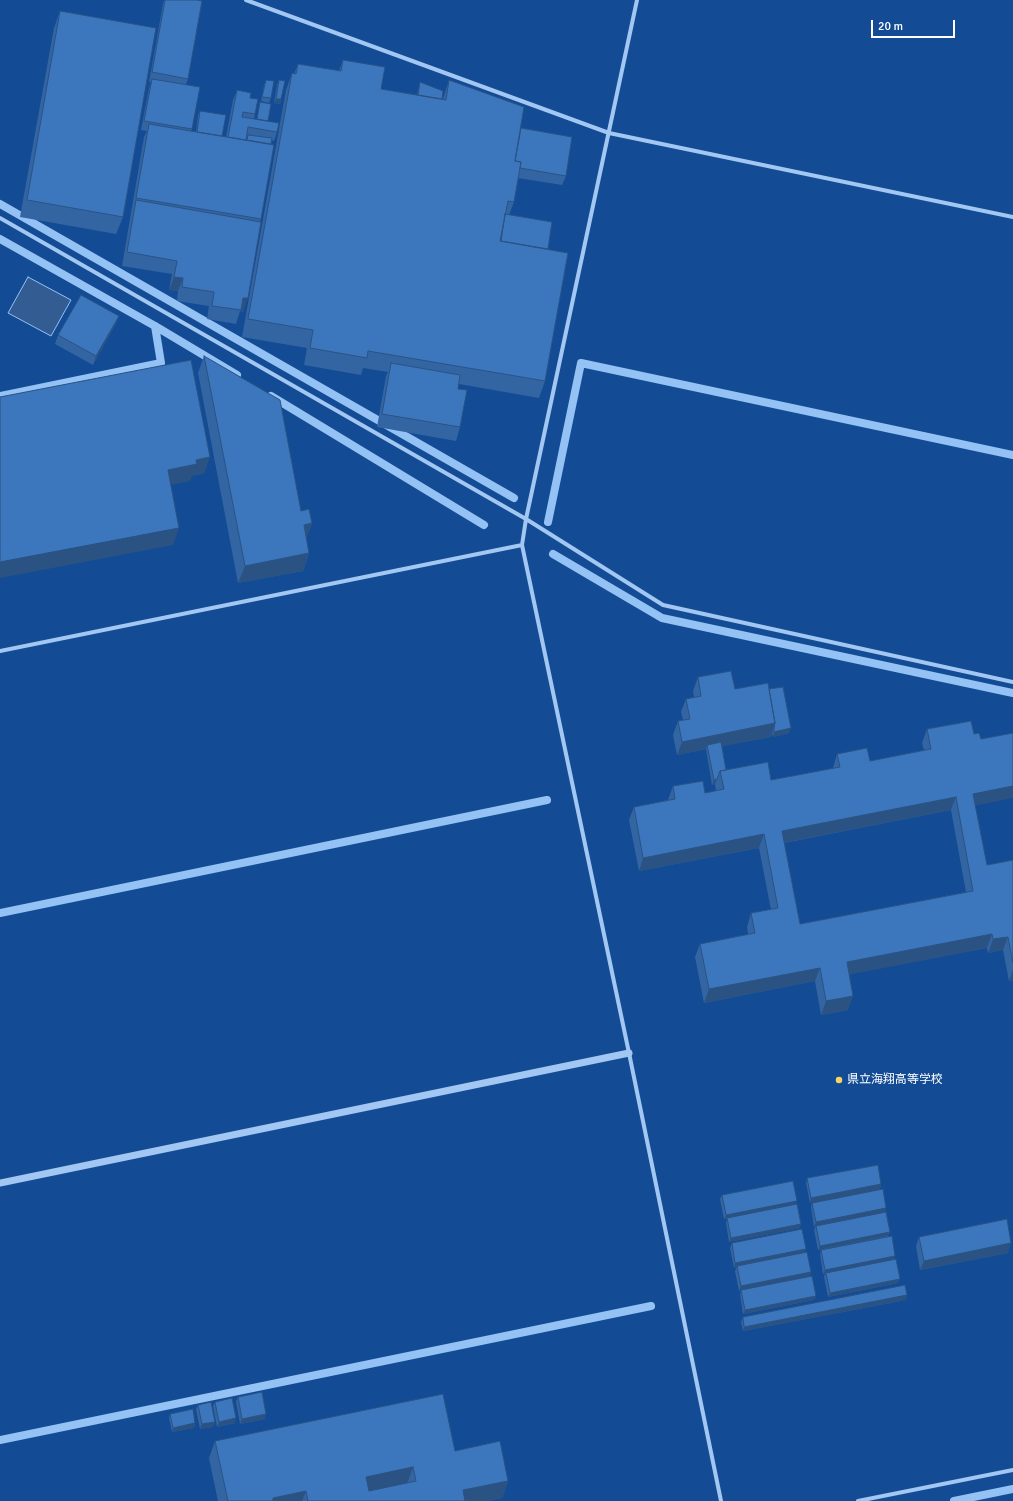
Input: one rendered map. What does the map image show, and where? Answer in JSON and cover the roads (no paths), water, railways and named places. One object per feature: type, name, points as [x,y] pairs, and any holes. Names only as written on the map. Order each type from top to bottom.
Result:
[{"type":"street","points":[[246,0],[609,133],[1013,217]]},
{"type":"street","points":[[637,0],[526,519],[522,545],[721,1501]]},
{"type":"street","points":[[0,218],[526,519],[663,605],[1013,682]]},
{"type":"street","points":[[0,652],[522,545]]},
{"type":"street","points":[[0,1183],[629,1054]]},
{"type":"street","points":[[858,1501],[1013,1470]]},
{"type":"water","points":[[28,277],[71,300],[51,336],[8,313]]},
{"type":"waterway","points":[[0,204],[514,498]]},
{"type":"waterway","points":[[0,239],[155,326],[237,375]]},
{"type":"waterway","points":[[0,396],[161,363],[155,326]]},
{"type":"waterway","points":[[548,522],[581,363],[1013,455]]},
{"type":"waterway","points":[[271,396],[484,525]]},
{"type":"waterway","points":[[553,554],[662,618],[1013,693]]},
{"type":"waterway","points":[[0,913],[547,800]]},
{"type":"waterway","points":[[0,1440],[651,1306]]},
{"type":"waterway","points":[[954,1501],[1013,1489]]},
{"type":"place","name":"県立海翔高等学校","points":[[839,1080]]}]
